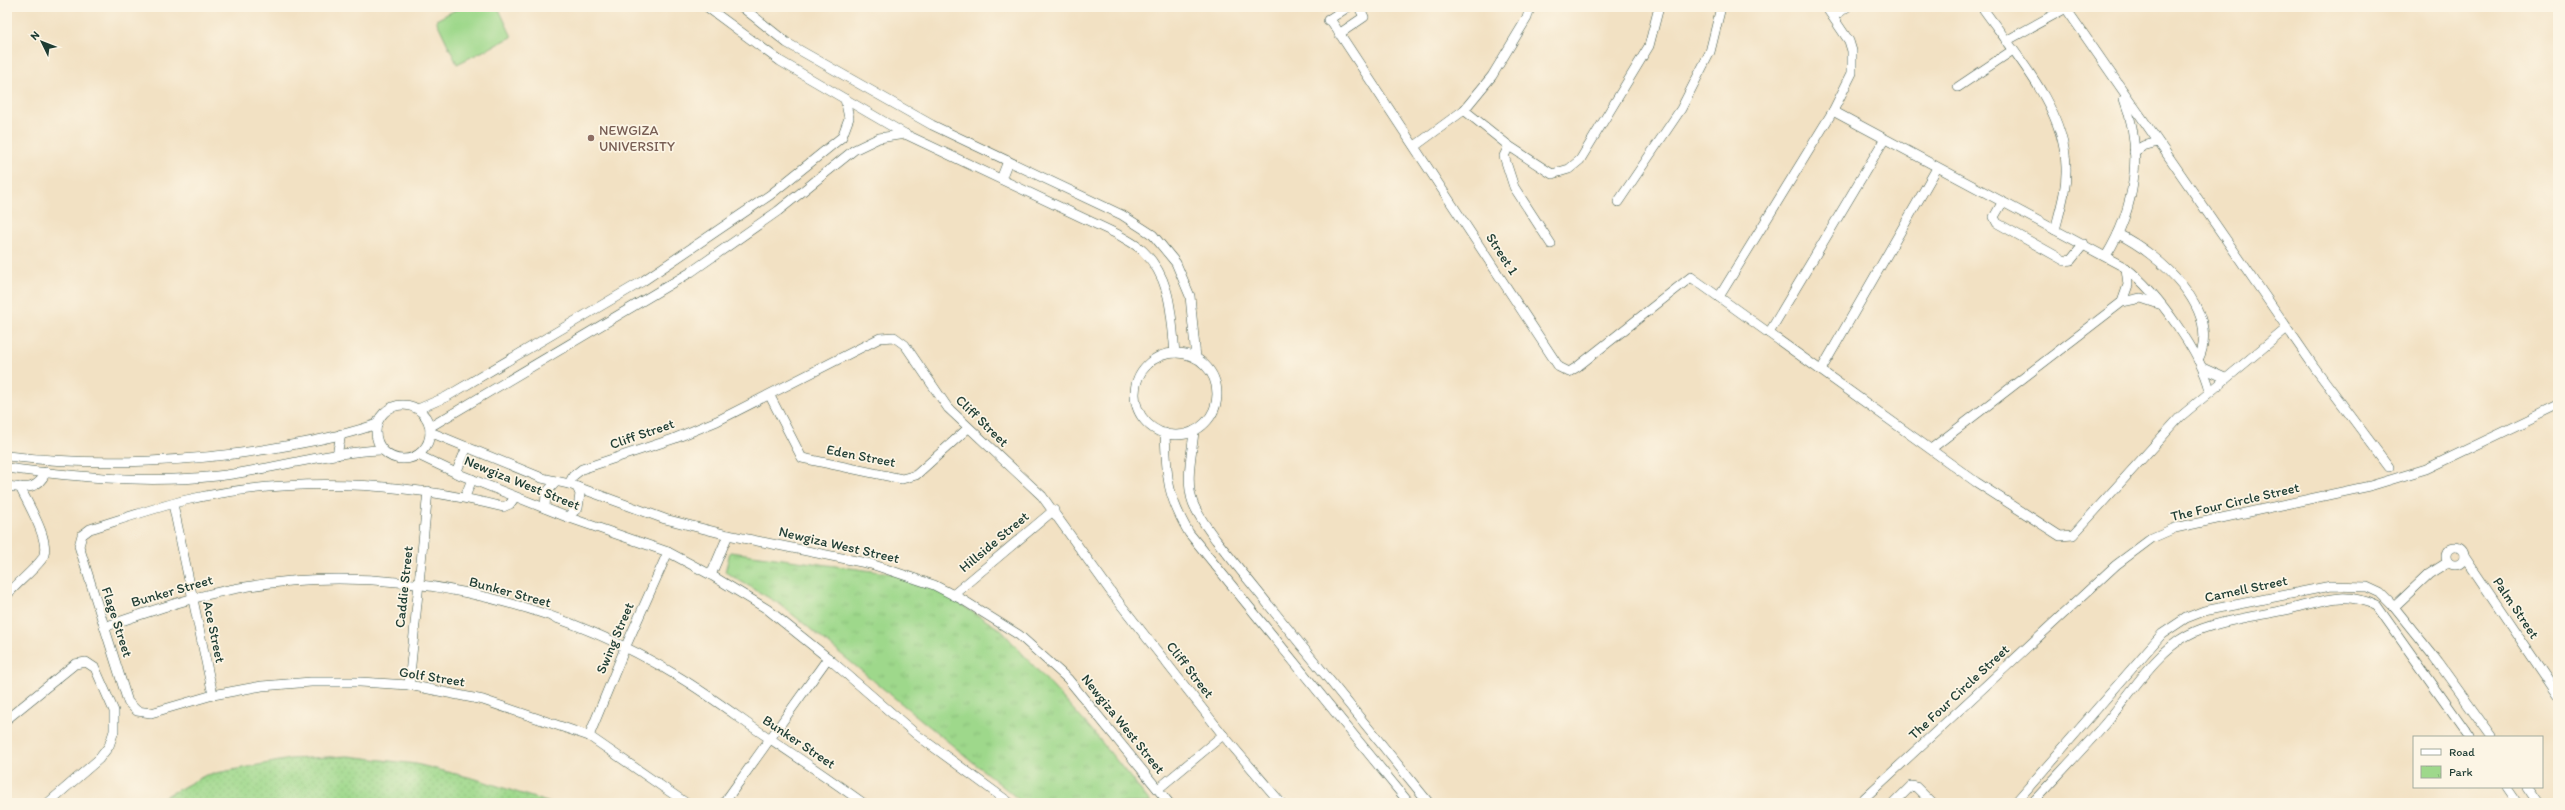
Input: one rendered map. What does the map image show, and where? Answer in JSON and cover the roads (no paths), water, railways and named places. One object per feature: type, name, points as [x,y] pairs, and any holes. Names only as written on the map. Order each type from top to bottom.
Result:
[{"type":"street","points":[[707,7],[780,60],[905,134],[1117,234],[1142,250],[1159,271],[1170,296],[1175,353]]},
{"type":"street","points":[[742,7],[787,43],[932,125],[1122,215],[1153,235],[1176,263],[1190,296],[1196,358]]},
{"type":"street","name":"Street 1","points":[[1348,7],[1329,19],[1415,146],[1559,367],[1570,372],[1691,277],[1720,297]]},
{"type":"street","points":[[1339,34],[1364,17],[1359,7]]},
{"type":"street","points":[[1415,146],[1464,110],[1492,76],[1527,18],[1530,7]]},
{"type":"street","points":[[1464,110],[1509,146],[1552,174],[1569,169],[1580,160],[1649,46],[1659,7]]},
{"type":"street","points":[[1618,202],[1681,109],[1710,52],[1720,7]]},
{"type":"street","points":[[1826,7],[1849,41],[1853,62],[1852,73],[1833,111],[1720,297],[1931,449],[2050,531],[2067,537],[2073,535],[2180,417],[2287,328]]},
{"type":"street","points":[[1833,16],[1847,7]]},
{"type":"street","points":[[1982,7],[2048,102],[2061,134],[2066,167],[2065,184],[2055,230]]},
{"type":"street","points":[[2006,41],[2065,7],[2287,328],[2389,466]]},
{"type":"street","points":[[1958,87],[2013,50]]},
{"type":"street","points":[[2106,256],[2118,234],[2130,198],[2134,152],[2131,122],[2119,86]]},
{"type":"street","points":[[418,409],[446,397],[643,281],[770,195],[842,137],[849,118],[845,99]]},
{"type":"street","points":[[1833,111],[1884,140],[2002,203],[2084,244],[2126,268],[2145,284],[2161,305],[2200,364],[2210,391]]},
{"type":"street","points":[[430,430],[691,272],[778,211],[854,150],[879,138],[905,134]]},
{"type":"street","points":[[842,137],[854,150]]},
{"type":"street","points":[[1769,333],[1884,140]]},
{"type":"street","points":[[2134,152],[2143,146],[2158,142]]},
{"type":"street","points":[[1509,146],[1504,156],[1514,187],[1551,244]]},
{"type":"street","points":[[1000,179],[1008,161]]},
{"type":"street","points":[[1821,370],[1937,168]]},
{"type":"street","points":[[2002,203],[1994,217],[1997,223],[2065,260],[2071,260],[2084,244]]},
{"type":"street","points":[[2118,234],[2154,256],[2170,271],[2189,297],[2202,320],[2205,330],[2205,341],[2200,364]]},
{"type":"street","points":[[2122,302],[2128,285],[2126,268]]},
{"type":"street","points":[[1931,449],[2122,302],[2141,298],[2161,305]]},
{"type":"street","name":"Cliff Street","points":[[573,486],[573,476],[582,470],[673,439],[770,396],[880,338],[894,337],[905,345],[934,390],[967,429],[1027,481],[1054,510],[1114,596],[1223,735],[1281,803]]},
{"type":"street","points":[[1175,353],[1196,358],[1210,370],[1218,393],[1211,416],[1194,431],[1182,435],[1164,433],[1152,428],[1143,418],[1137,406],[1135,393],[1138,380],[1144,368],[1154,359],[1175,353]]},
{"type":"street","points":[[2200,364],[2226,378]]},
{"type":"street","name":"Eden Street","points":[[770,396],[802,458],[902,479],[916,475],[967,429]]},
{"type":"street","points":[[7,468],[129,479],[184,479],[248,472],[338,455],[382,450],[399,459],[418,455],[426,447],[430,430],[424,414],[418,409],[406,405],[394,406],[383,413],[377,424],[376,437],[382,450]]},
{"type":"street","name":"The Four Circle Street","points":[[1859,803],[2116,565],[2134,549],[2152,538],[2194,523],[2370,486],[2426,469],[2558,406]]},
{"type":"street","points":[[7,456],[129,461],[173,460],[249,452],[341,434],[377,424]]},
{"type":"street","name":"Newgiza West Street","points":[[430,430],[535,476],[573,486],[665,519],[728,535],[871,564],[903,573],[953,595],[1019,635],[1068,679],[1169,803]]},
{"type":"street","points":[[1194,431],[1190,483],[1193,503],[1203,521],[1216,540],[1429,803]]},
{"type":"street","points":[[1164,433],[1167,486],[1176,510],[1189,533],[1409,803]]},
{"type":"street","points":[[338,455],[341,434]]},
{"type":"street","points":[[456,473],[467,447]]},
{"type":"street","name":"Newgiza West Street","points":[[418,455],[472,480],[567,517],[668,552],[711,575],[767,609],[828,658],[917,735],[1010,803]]},
{"type":"street","points":[[7,486],[32,488],[36,486],[46,472]]},
{"type":"street","points":[[465,497],[472,480]]},
{"type":"street","points":[[545,508],[546,493],[556,482]]},
{"type":"street","points":[[174,504],[224,493],[302,485],[381,486],[428,491],[505,506],[515,496]]},
{"type":"street","points":[[567,517],[578,508],[580,494],[573,486]]},
{"type":"street","points":[[7,595],[41,559],[45,550],[45,540],[20,487]]},
{"type":"street","name":"Caddie Street","points":[[409,686],[428,491]]},
{"type":"street","name":"Flage Street","points":[[151,714],[137,711],[128,702],[79,546],[82,535],[90,529],[174,504]]},
{"type":"street","name":"Ace Street","points":[[174,504],[213,695]]},
{"type":"street","name":"Hillside Street","points":[[953,595],[1054,510]]},
{"type":"street","points":[[711,575],[728,535]]},
{"type":"street","points":[[2454,548],[2462,551],[2464,556],[2460,564],[2454,565],[2448,562],[2447,553],[2454,548]]},
{"type":"street","name":"Swing Street","points":[[589,736],[625,648],[668,552]]},
{"type":"street","name":"Palm Street","points":[[2464,556],[2558,695]]},
{"type":"street","points":[[2394,607],[2429,574],[2448,562]]},
{"type":"street","name":"Bunker Street","points":[[104,626],[193,598],[238,588],[292,581],[377,579],[477,595],[529,610],[581,628],[625,648],[679,676],[863,803]]},
{"type":"street","points":[[2331,586],[2331,597]]},
{"type":"street","name":"Carnell Street","points":[[2015,803],[2162,634],[2186,618],[2204,612],[2331,586],[2367,587],[2380,593],[2394,607],[2435,658],[2491,736]]},
{"type":"street","name":"Carnell Street","points":[[2032,803],[2104,725],[2165,652],[2186,636],[2204,627],[2313,604],[2331,597],[2357,598],[2377,606],[2469,736]]},
{"type":"street","points":[[724,803],[769,738],[828,658]]},
{"type":"street","points":[[2422,668],[2435,658]]},
{"type":"street","points":[[7,719],[75,664],[86,662],[95,668],[114,711],[112,738],[99,759],[48,803]]},
{"type":"street","name":"Golf Street","points":[[151,714],[213,695],[262,686],[311,682],[360,682],[409,686],[483,700],[589,736],[686,803]]},
{"type":"street","points":[[1158,789],[1223,735]]},
{"type":"street","points":[[2033,781],[2044,790]]},
{"type":"street","points":[[1894,803],[1911,786],[1916,787],[1932,803]]},
{"type":"street","points":[[2507,788],[2517,803]]},
{"type":"street","points":[[2528,788],[2538,803]]},
{"type":"place","name":"NEWGIZA UNIVERSITY","points":[[591,138]]}]
